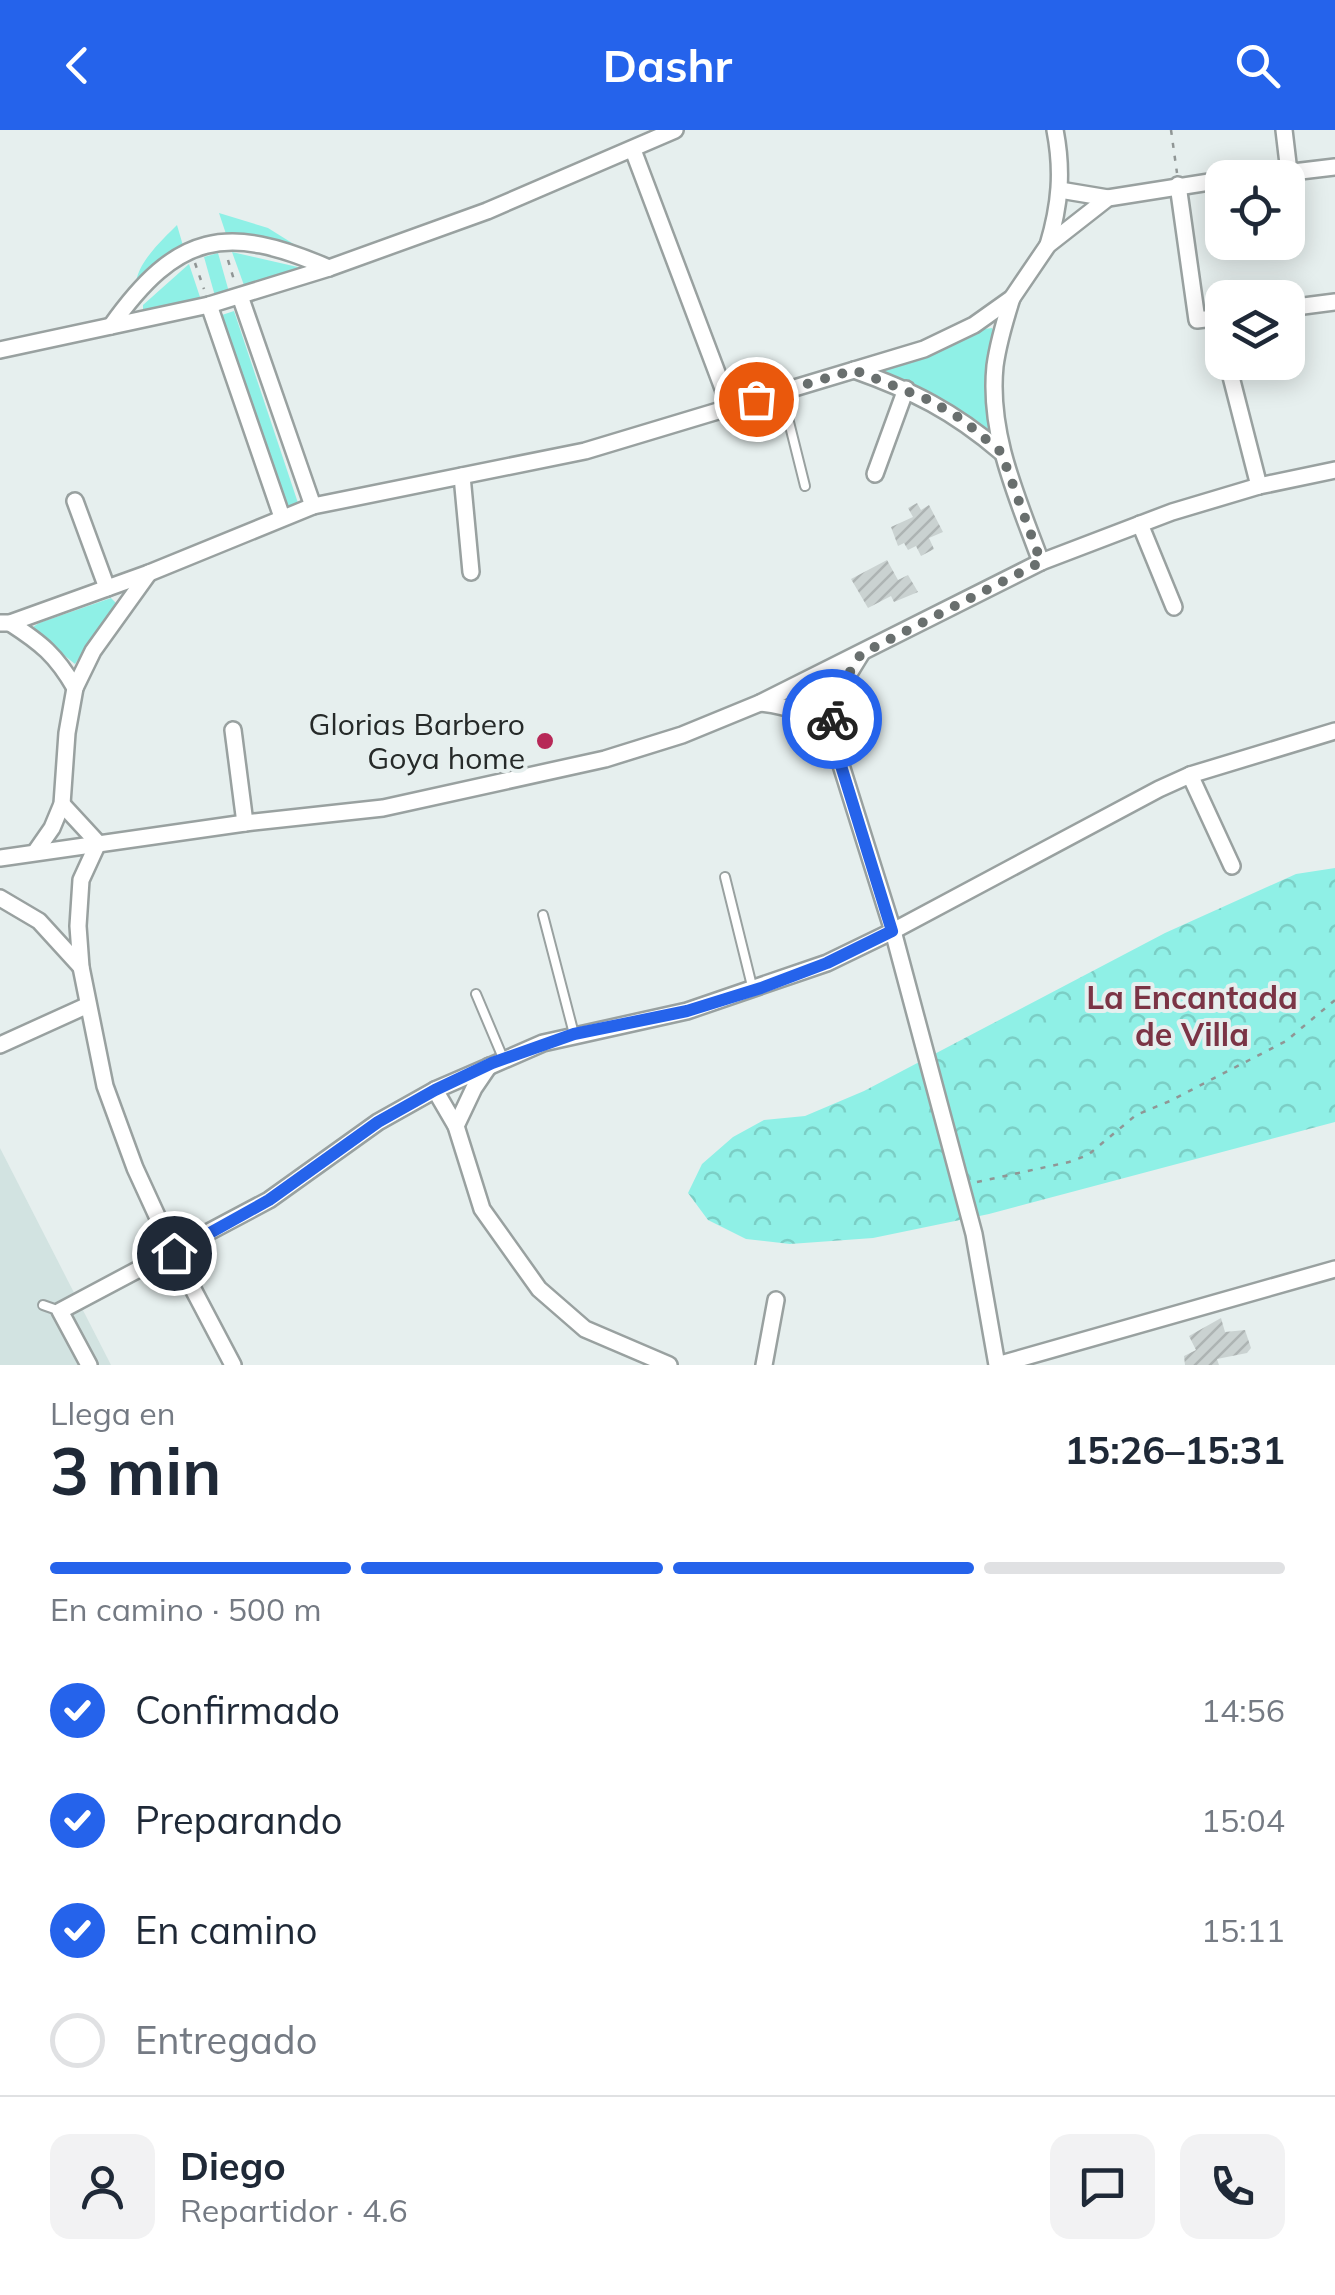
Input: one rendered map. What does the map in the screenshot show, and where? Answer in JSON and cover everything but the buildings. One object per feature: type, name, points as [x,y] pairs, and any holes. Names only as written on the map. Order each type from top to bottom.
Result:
[{"type":"street","points":[[0,350],[209,304],[329,268],[486,211],[675,130]]},
{"type":"street","points":[[1048,245],[1060,190],[1061,162],[1054,130]]},
{"type":"street","points":[[1284,130],[1287,160]]},
{"type":"street","points":[[633,150],[730,407]]},
{"type":"street","points":[[1305,170],[1335,166]]},
{"type":"street","points":[[1060,190],[1108,198],[1205,182]]},
{"type":"street","points":[[1178,184],[1198,320],[1205,319]]},
{"type":"street","points":[[1041,562],[1001,452],[994,399],[995,367],[1012,298],[1048,245],[1108,198]]},
{"type":"street","points":[[112,326],[129,302],[190,248],[221,240],[294,253],[329,268]]},
{"type":"street","points":[[240,296],[313,506]]},
{"type":"street","points":[[5,623],[148,573],[313,506],[585,451],[924,349],[974,324],[1012,298]]},
{"type":"street","points":[[1305,306],[1335,302]]},
{"type":"street","points":[[209,304],[282,517]]},
{"type":"street","points":[[854,370],[906,389],[963,420],[1001,452]]},
{"type":"street","points":[[1232,380],[1259,486]]},
{"type":"street","points":[[875,474],[906,389]]},
{"type":"street","points":[[0,858],[245,822],[383,808],[528,778],[682,735],[861,654],[1041,562],[1140,524],[1259,486],[1335,470]]},
{"type":"street","points":[[462,476],[471,572]]},
{"type":"street","points":[[74,500],[107,588]]},
{"type":"street","points":[[1140,524],[1174,607]]},
{"type":"street","points":[[36,852],[62,804],[74,688],[94,651],[148,573]]},
{"type":"street","points":[[5,623],[39,642],[59,660],[74,688]]},
{"type":"street","points":[[861,654],[845,680],[830,730],[892,931],[961,1187],[987,1298],[996,1365],[1335,1269]]},
{"type":"street","points":[[760,702],[808,714],[830,730]]},
{"type":"street","points":[[232,730],[245,822]]},
{"type":"street","points":[[89,1365],[67,1307],[269,1200],[378,1122],[435,1090],[497,1061],[574,1034],[687,1011],[827,963],[1190,775],[1335,732]]},
{"type":"street","points":[[1190,775],[1232,866]]},
{"type":"street","points":[[62,804],[98,843]]},
{"type":"street","points":[[98,843],[81,880],[78,902],[81,966],[105,1086],[135,1168],[233,1365]]},
{"type":"street","points":[[0,898],[39,920],[81,966]]},
{"type":"street","points":[[0,1045],[88,1004]]},
{"type":"street","points":[[456,1126],[474,1088],[497,1061]]},
{"type":"street","points":[[435,1090],[456,1126],[482,1208],[539,1289],[584,1329],[669,1365]]},
{"type":"street","points":[[764,1365],[776,1300]]},
{"type":"lane","points":[[781,392],[805,486]]},
{"type":"lane","points":[[725,877],[753,990]]},
{"type":"lane","points":[[543,915],[574,1034]]},
{"type":"lane","points":[[476,994],[497,1061]]},
{"type":"lane","points":[[43,1305],[67,1307]]},
{"type":"path","points":[[1172,130],[1178,184]]},
{"type":"path","points":[[221,240],[240,296]]},
{"type":"path","points":[[190,248],[209,304]]},
{"type":"path","points":[[961,1187],[1088,1154],[1136,1115],[1286,1041],[1335,1000]]},
{"type":"shaded area","points":[[0,1148],[111,1365],[0,1365]]},
{"type":"green space","points":[[219,213],[268,228],[300,248],[227,237]]},
{"type":"green space","points":[[177,225],[184,249],[136,285],[145,261]]},
{"type":"green space","points":[[232,252],[302,268],[304,271],[245,288]]},
{"type":"green space","points":[[218,253],[229,292],[215,296],[204,257]]},
{"type":"green space","points":[[189,264],[201,300],[143,312],[143,305]]},
{"type":"green space","points":[[234,311],[298,503],[286,507],[222,315]]},
{"type":"green space","points":[[992,328],[995,335],[985,380],[994,436],[942,400],[888,377],[885,372],[888,368],[939,352]]},
{"type":"green space","points":[[111,598],[116,603],[75,664],[34,631],[39,623]]},
{"type":"green space","points":[[842,673],[827,715],[782,698]]},
{"type":"green space","points":[[1335,868],[1335,1122],[989,1214],[873,1238],[790,1244],[746,1239],[708,1220],[688,1193],[702,1164],[733,1137],[764,1120],[805,1116],[864,1091],[1165,933],[1296,874]]},
{"type":"way so far","points":[[756,399],[854,370],[929,400],[963,420],[1001,452],[1041,562],[861,654],[845,680],[832,719]]},
{"type":"place","name":"Glorias Barbero Goya home","points":[[545,741]]},
{"type":"district","name":"La Encantada de Villa","points":[[1192,1016]]},
{"type":"route","points":[[174,1253],[269,1200],[378,1122],[492,1063],[543,1042],[687,1011],[761,988],[827,963],[892,931],[830,730],[832,719]]}]
